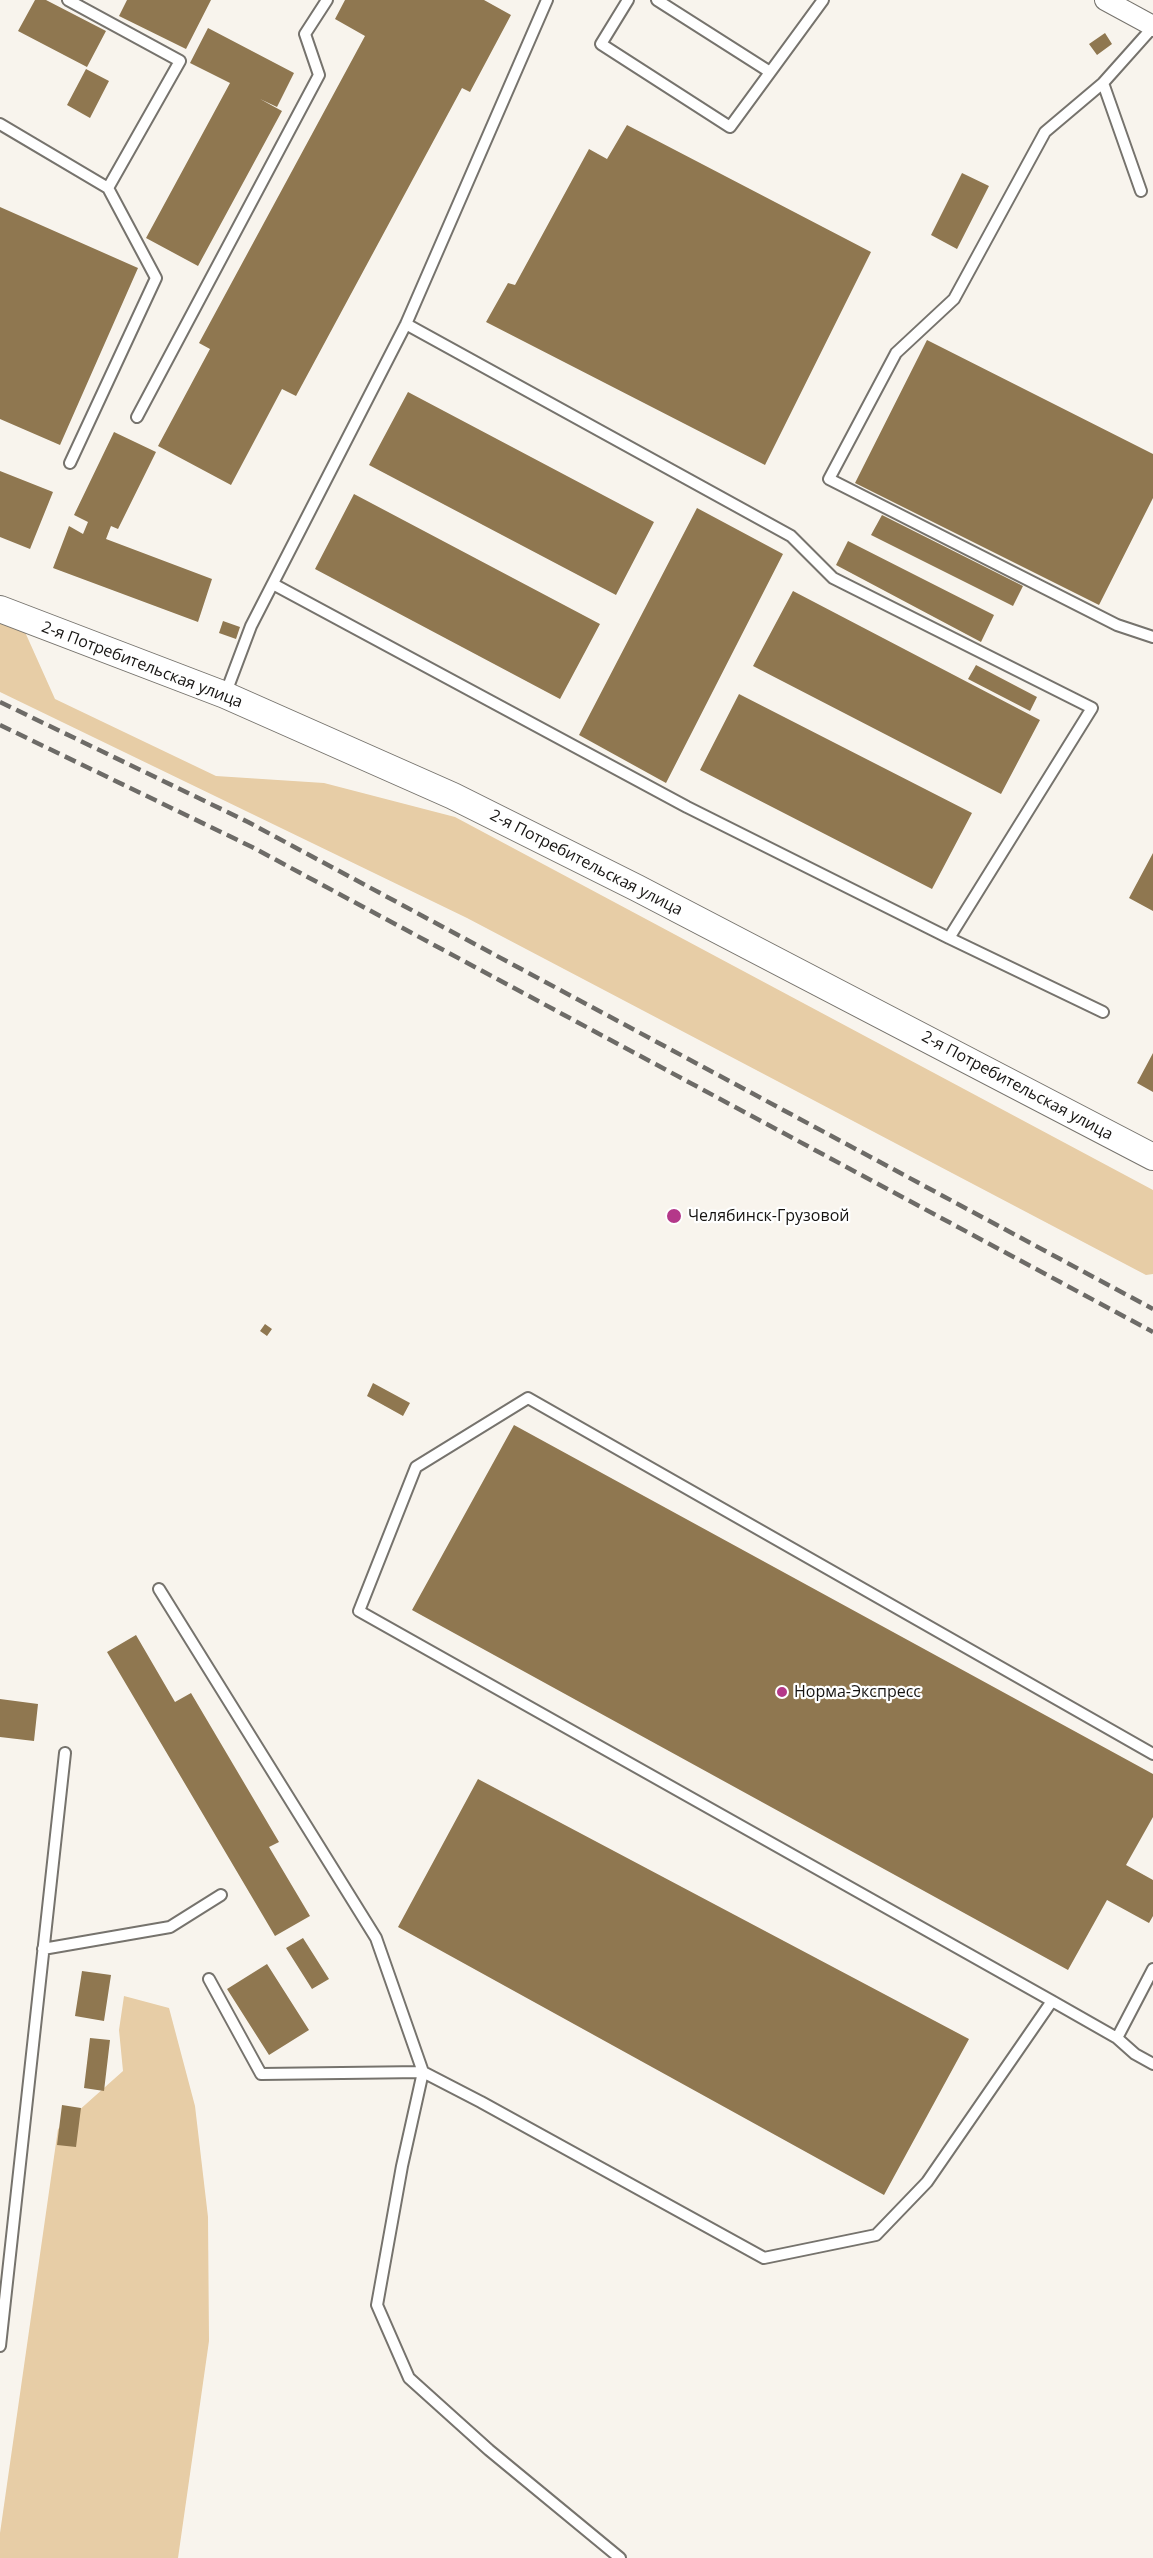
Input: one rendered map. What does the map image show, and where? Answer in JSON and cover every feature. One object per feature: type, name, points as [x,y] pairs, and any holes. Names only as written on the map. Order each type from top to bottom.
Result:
[{"type":"street","points":[[1105,0],[1153,26]]},
{"type":"street","name":"2-я Потребительская улица","points":[[0,609],[225,695],[453,796],[1153,1157]]},
{"type":"lane","points":[[68,0],[180,62],[108,188]]},
{"type":"lane","points":[[137,417],[319,75],[305,34],[327,0]]},
{"type":"lane","points":[[628,0],[601,44],[730,127],[823,0]]},
{"type":"lane","points":[[657,0],[770,72]]},
{"type":"lane","points":[[225,695],[252,626],[406,324],[545,1]]},
{"type":"lane","points":[[1153,26],[1103,83],[1045,132],[954,299],[896,353],[830,479],[1117,625],[1153,637]]},
{"type":"lane","points":[[1103,83],[1141,191]]},
{"type":"lane","points":[[0,124],[108,188],[156,278],[69,463]]},
{"type":"lane","points":[[406,324],[791,536],[833,578],[1092,708],[949,938]]},
{"type":"lane","points":[[273,584],[687,807],[1103,1012]]},
{"type":"lane","points":[[1153,1754],[528,1398],[416,1467],[358,1611],[1117,2038],[1135,2054],[1153,2064]]},
{"type":"lane","points":[[159,1588],[376,1938],[423,2072],[402,2166],[377,2305],[409,2378],[489,2450],[620,2558]]},
{"type":"lane","points":[[0,2346],[65,1753]]},
{"type":"lane","points":[[44,1949],[170,1927],[221,1895]]},
{"type":"lane","points":[[1117,2038],[1153,1969]]},
{"type":"lane","points":[[209,1979],[261,2074],[423,2072],[482,2102],[764,2258],[876,2235],[927,2182],[1052,2001]]},
{"type":"shaded area","points":[[0,623],[25,632],[55,699],[216,776],[324,783],[455,817],[1153,1190],[1153,1274],[1146,1275],[467,918],[0,692]]},
{"type":"shaded area","points":[[124,1996],[169,2008],[195,2106],[208,2217],[209,2341],[178,2558],[0,2558],[0,2533],[58,2129],[123,2071],[119,2030]]},
{"type":"building","points":[[35,0],[46,0],[106,31],[87,67],[18,31]]},
{"type":"building","points":[[127,0],[211,0],[186,49],[119,16]]},
{"type":"building","points":[[345,0],[484,0],[511,15],[470,92],[462,88],[296,396],[282,389],[231,485],[158,446],[210,349],[199,343],[365,36],[335,19]]},
{"type":"building","points":[[208,28],[294,73],[277,107],[260,99],[282,111],[198,266],[146,238],[230,83],[190,63]]},
{"type":"building","points":[[1105,33],[1112,44],[1097,55],[1089,44]]},
{"type":"building","points":[[86,69],[109,81],[90,118],[67,105]]},
{"type":"building","points":[[627,125],[871,252],[765,465],[486,322],[508,283],[515,285],[589,149],[607,159]]},
{"type":"building","points":[[962,173],[989,186],[957,249],[931,235]]},
{"type":"building","points":[[0,207],[138,268],[60,445],[0,419]]},
{"type":"building","points":[[927,340],[1153,454],[1153,498],[1099,605],[855,483]]},
{"type":"building","points":[[408,392],[654,522],[616,595],[369,465]]},
{"type":"building","points":[[114,432],[156,452],[118,529],[111,526],[106,539],[212,579],[198,622],[53,568],[69,526],[83,534],[88,522],[74,515]]},
{"type":"building","points":[[0,471],[53,492],[30,549],[0,537]]},
{"type":"building","points":[[354,494],[600,624],[560,699],[315,569]]},
{"type":"building","points":[[697,508],[783,554],[666,783],[579,735]]},
{"type":"building","points":[[882,515],[1023,586],[1013,606],[871,535]]},
{"type":"building","points":[[848,541],[994,615],[981,642],[836,565]]},
{"type":"building","points":[[793,591],[1040,720],[1001,794],[753,666]]},
{"type":"building","points":[[223,621],[240,627],[236,639],[219,633]]},
{"type":"building","points":[[976,665],[1037,697],[1030,711],[968,679]]},
{"type":"building","points":[[739,694],[972,813],[932,889],[700,770]]},
{"type":"building","points":[[1153,853],[1153,911],[1129,898]]},
{"type":"building","points":[[1153,1053],[1153,1092],[1137,1083]]},
{"type":"building","points":[[265,1324],[272,1329],[267,1336],[260,1331]]},
{"type":"building","points":[[373,1383],[410,1403],[403,1416],[367,1396]]},
{"type":"building","name":"Норма-Экспресс","points":[[514,1425],[1153,1774],[1153,1817],[1126,1865],[1153,1880],[1153,1916],[1149,1923],[1107,1900],[1068,1970],[412,1610]]},
{"type":"building","points":[[136,1635],[175,1702],[191,1693],[279,1842],[269,1847],[310,1916],[275,1936],[107,1652]]},
{"type":"building","points":[[0,1699],[38,1704],[34,1741],[0,1737]]},
{"type":"building","points":[[478,1779],[969,2039],[884,2195],[398,1927]]},
{"type":"building","points":[[303,1938],[329,1979],[312,1989],[286,1948]]},
{"type":"building","points":[[267,1964],[309,2030],[269,2055],[227,1989]]},
{"type":"building","points":[[82,1971],[111,1975],[104,2021],[75,2016]]},
{"type":"building","points":[[90,2038],[110,2040],[104,2091],[84,2088]]},
{"type":"building","points":[[62,2105],[81,2108],[76,2147],[57,2145]]},
{"type":"railway","points":[[0,702],[248,822],[1153,1309]]},
{"type":"railway","points":[[0,725],[252,847],[1153,1332]]},
{"type":"place","name":"Челябинск-Грузовой","points":[[674,1216]]},
{"type":"place","name":"Норма-Экспресс","points":[[782,1692]]}]
